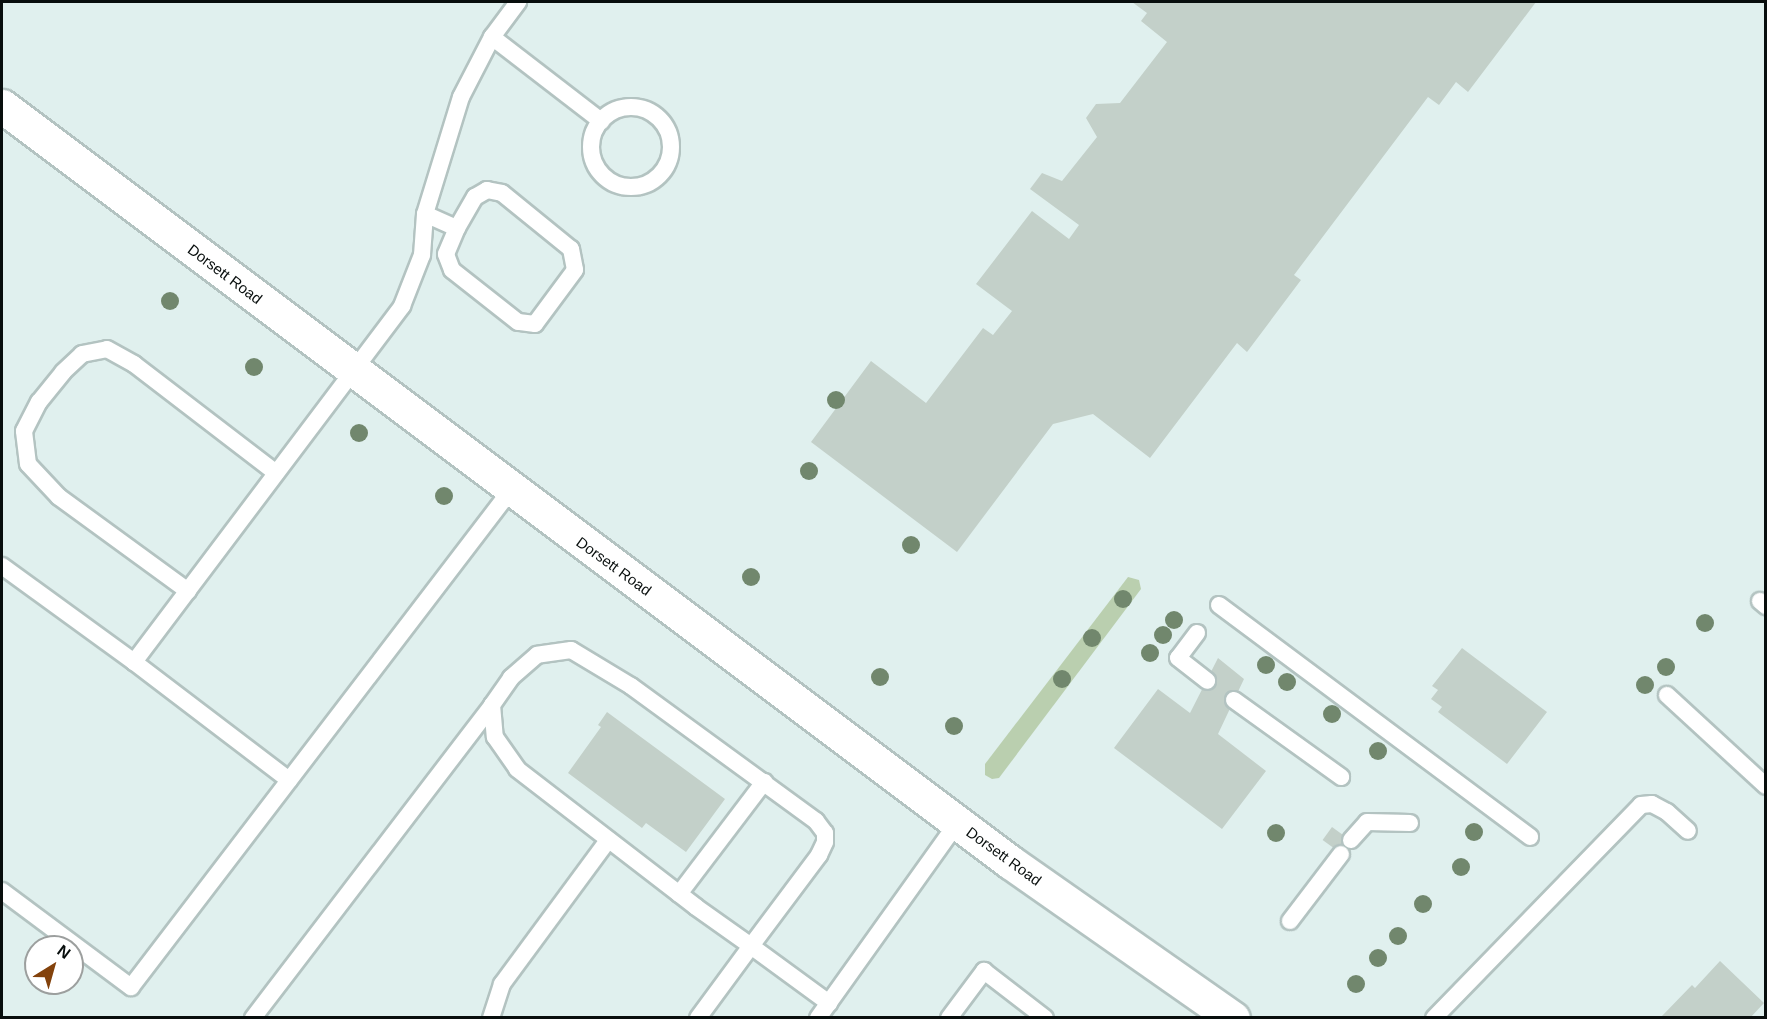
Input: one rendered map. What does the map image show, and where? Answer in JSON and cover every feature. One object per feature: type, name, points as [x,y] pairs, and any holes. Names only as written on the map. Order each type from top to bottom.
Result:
[{"type":"main road","name":"Dorsett Road","points":[[2,106],[511,490],[1010,862],[1233,1017]]},
{"type":"lane","points":[[134,662],[355,372],[402,306],[422,255],[426,214],[461,97],[492,37],[518,2]]},
{"type":"lane","points":[[492,37],[601,121]]},
{"type":"lane","points":[[622,108],[641,109],[658,118],[670,139],[670,153],[666,166],[658,176],[648,184],[634,187],[621,186],[603,176],[592,159],[591,146],[594,132],[601,121],[622,108]]},
{"type":"lane","points":[[487,190],[502,193],[571,249],[575,270],[535,324],[518,322],[452,270],[446,254],[457,228],[475,197],[487,190]]},
{"type":"lane","points":[[426,214],[457,228]]},
{"type":"lane","points":[[188,591],[59,497],[28,464],[24,431],[39,402],[82,354],[107,349],[134,364],[276,473]]},
{"type":"lane","points":[[2,891],[131,987],[511,490]]},
{"type":"lane","points":[[2,566],[134,662],[289,780]]},
{"type":"lane","points":[[1219,605],[1530,837]]},
{"type":"lane","points":[[1197,633],[1178,658],[1206,681]]},
{"type":"lane","points":[[253,1017],[511,678],[537,655],[571,650],[631,686],[816,821],[825,833],[825,842],[819,855],[698,1017]]},
{"type":"lane","points":[[1667,695],[1766,786]]},
{"type":"lane","points":[[1234,700],[1341,777]]},
{"type":"lane","points":[[492,705],[495,737],[517,769],[679,894],[829,1003]]},
{"type":"lane","points":[[679,894],[764,782]]},
{"type":"lane","points":[[1434,1017],[1641,806],[1652,804],[1667,812],[1688,831]]},
{"type":"lane","points":[[818,1017],[958,822]]},
{"type":"lane","points":[[1290,921],[1367,822],[1410,823]]},
{"type":"lane","points":[[491,1017],[502,984],[608,840]]},
{"type":"lane","points":[[949,1017],[984,971],[1045,1017]]},
{"type":"green space","points":[[1128,577],[1139,580],[1141,589],[999,778],[992,779],[985,775],[985,764]]},
{"type":"building","points":[[1132,2],[1536,2],[1468,92],[1456,82],[1439,105],[1428,97],[1294,275],[1301,280],[1247,352],[1237,343],[1150,458],[1093,414],[1053,424],[957,552],[811,442],[871,361],[926,403],[983,328],[993,335],[1012,311],[976,284],[1032,211],[1069,239],[1079,225],[1030,189],[1042,173],[1062,181],[1097,137],[1086,118],[1096,104],[1120,103],[1167,42],[1141,21],[1147,13]]},
{"type":"building","points":[[1462,648],[1547,712],[1507,764],[1438,712],[1442,707],[1431,699],[1438,690],[1432,686]]},
{"type":"building","points":[[1218,658],[1244,679],[1218,734],[1266,771],[1222,829],[1114,748],[1158,689],[1190,713]]},
{"type":"building","points":[[607,712],[725,799],[686,852],[646,823],[642,828],[568,773],[601,727],[598,725]]},
{"type":"building","points":[[1332,827],[1355,844],[1346,857],[1323,840]]},
{"type":"building","points":[[1720,961],[1764,1003],[1750,1018],[1660,1018],[1692,985],[1695,988]]}]
